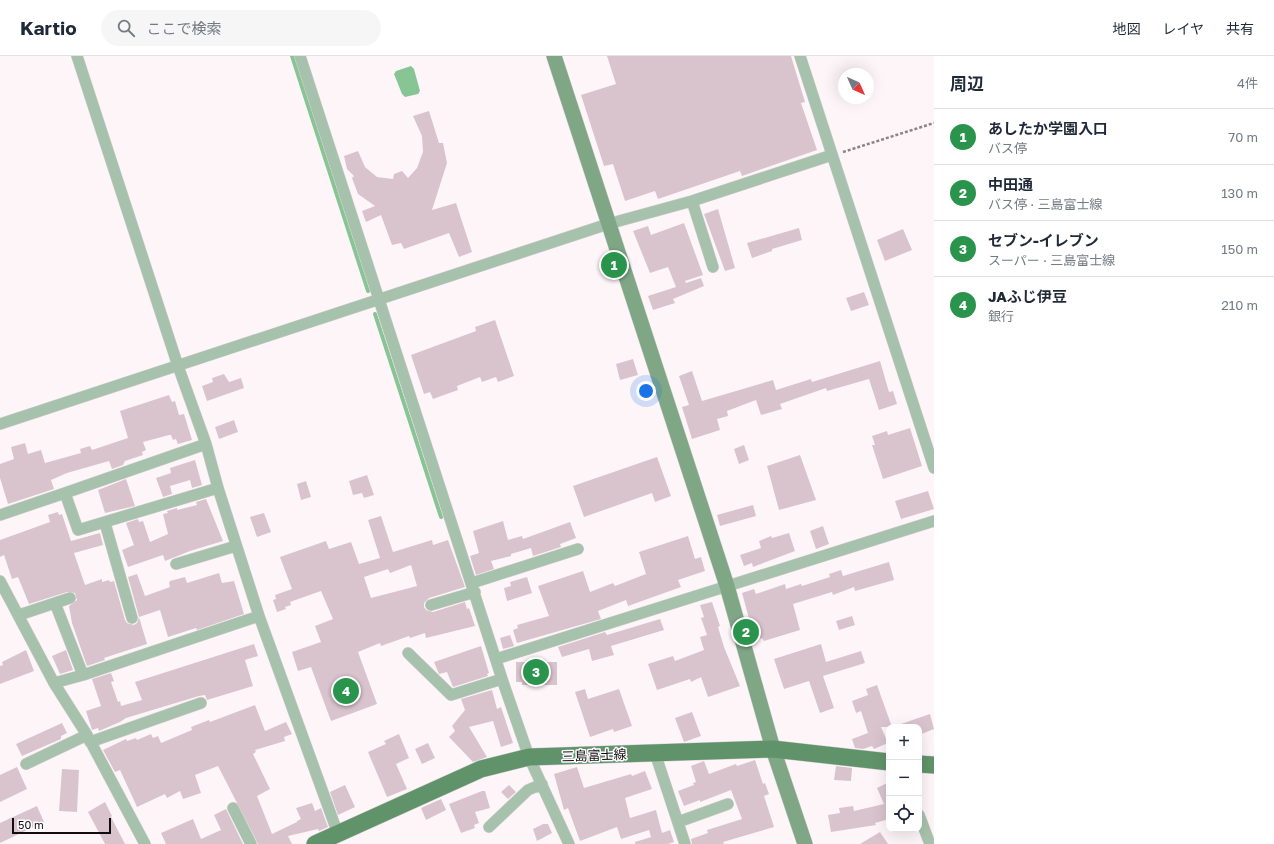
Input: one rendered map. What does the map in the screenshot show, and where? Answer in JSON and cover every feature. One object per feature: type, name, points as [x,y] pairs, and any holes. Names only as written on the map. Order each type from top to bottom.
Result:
[{"type":"main road","name":"三島富士線","points":[[316,844],[481,769],[530,757],[773,749],[886,762]]},
{"type":"main road","points":[[922,764],[934,765]]},
{"type":"street","points":[[77,56],[178,366],[206,444],[218,488],[259,616],[338,834]]},
{"type":"street","points":[[300,56],[502,679],[530,757],[569,844]]},
{"type":"street","points":[[554,56],[727,586],[773,749],[805,844]]},
{"type":"street","points":[[800,56],[934,468]]},
{"type":"street","points":[[0,424],[608,224],[692,201],[832,155]]},
{"type":"street","points":[[692,201],[713,267]]},
{"type":"street","points":[[0,514],[206,444]]},
{"type":"street","points":[[65,493],[78,530],[218,488]]},
{"type":"street","points":[[496,658],[934,521]]},
{"type":"street","points":[[105,523],[132,618]]},
{"type":"street","points":[[176,564],[236,546]]},
{"type":"street","points":[[431,605],[473,587],[578,549]]},
{"type":"street","points":[[0,581],[54,683],[88,738],[145,844]]},
{"type":"street","points":[[19,615],[70,598]]},
{"type":"street","points":[[55,603],[83,675]]},
{"type":"street","points":[[54,683],[83,675],[259,616]]},
{"type":"street","points":[[408,653],[451,694],[502,679]]},
{"type":"street","points":[[26,764],[88,738],[201,703]]},
{"type":"street","points":[[655,753],[685,844]]},
{"type":"street","points":[[489,828],[528,790],[542,784]]},
{"type":"street","points":[[678,822],[728,804]]},
{"type":"street","points":[[233,808],[252,844]]},
{"type":"street","points":[[922,823],[930,844]]},
{"type":"path","points":[[832,155],[934,124]]},
{"type":"shaded area","points":[[411,66],[414,69],[420,91],[418,94],[405,97],[402,94],[394,74],[396,71]]},
{"type":"building","points":[[607,56],[791,56],[805,102],[801,103],[817,150],[742,176],[740,171],[658,199],[655,191],[625,201],[613,164],[604,166],[581,95],[616,84]]},
{"type":"building","points":[[429,111],[439,143],[443,143],[447,163],[432,210],[456,203],[472,252],[459,257],[449,233],[404,249],[401,243],[392,245],[381,215],[366,222],[362,211],[375,206],[358,194],[352,178],[354,176],[347,169],[344,156],[358,151],[365,167],[377,177],[393,179],[394,174],[402,171],[408,178],[417,168],[423,152],[422,136],[413,116]]},
{"type":"building","points":[[718,209],[735,268],[725,271],[704,214]]},
{"type":"building","points":[[684,223],[703,275],[685,281],[686,283],[701,278],[704,286],[673,299],[675,303],[653,310],[648,296],[676,287],[668,267],[650,273],[633,231],[648,226],[651,235]]},
{"type":"building","points":[[799,228],[802,240],[772,249],[772,251],[752,258],[747,243]]},
{"type":"building","points":[[903,229],[912,250],[885,261],[877,240]]},
{"type":"building","points":[[864,292],[869,305],[851,311],[846,298]]},
{"type":"building","points":[[495,320],[514,376],[498,382],[496,377],[482,382],[480,377],[457,386],[458,390],[433,399],[430,392],[424,394],[411,355],[476,331],[475,327]]},
{"type":"building","points":[[633,359],[638,375],[620,380],[616,364]]},
{"type":"building","points":[[880,361],[889,392],[893,391],[897,404],[879,410],[869,379],[827,391],[826,388],[780,404],[782,409],[761,415],[756,400],[727,411],[728,416],[717,419],[720,430],[692,439],[682,407],[689,405],[679,376],[692,371],[702,401],[773,380],[776,390],[811,379],[812,382]]},
{"type":"building","points":[[224,374],[229,382],[241,378],[244,388],[207,401],[202,386],[213,382],[212,378]]},
{"type":"building","points":[[169,395],[172,402],[175,401],[179,415],[184,414],[192,440],[178,444],[176,439],[173,440],[171,435],[169,435],[143,442],[146,450],[142,452],[143,455],[125,461],[123,465],[112,469],[109,461],[67,473],[51,480],[54,489],[8,504],[0,478],[0,464],[14,459],[11,447],[25,443],[28,454],[41,450],[45,463],[81,453],[80,449],[90,446],[92,450],[128,438],[120,411]]},
{"type":"building","points":[[234,420],[238,432],[219,439],[215,427]]},
{"type":"building","points":[[910,428],[922,466],[883,479],[872,445],[875,445],[872,436],[887,431],[888,435]]},
{"type":"building","points":[[744,445],[749,460],[739,464],[734,449]]},
{"type":"building","points":[[800,455],[816,500],[779,510],[767,466]]},
{"type":"building","points":[[657,457],[671,496],[655,502],[652,493],[584,517],[573,486]]},
{"type":"building","points":[[195,460],[202,485],[192,488],[190,480],[170,486],[172,494],[163,497],[156,478],[171,473],[170,468]]},
{"type":"building","points":[[367,475],[374,495],[364,498],[362,493],[353,495],[349,481]]},
{"type":"building","points":[[126,479],[135,506],[105,513],[98,490]]},
{"type":"building","points":[[306,481],[311,497],[301,500],[297,484]]},
{"type":"building","points":[[928,491],[934,509],[901,519],[895,501]]},
{"type":"building","points":[[206,499],[223,541],[190,551],[165,561],[163,555],[128,567],[122,550],[134,545],[126,523],[138,519],[139,522],[143,521],[150,542],[168,534],[163,514],[177,508],[177,510],[197,505],[196,502]]},
{"type":"building","points":[[753,505],[756,516],[720,526],[717,515]]},
{"type":"building","points":[[58,512],[59,515],[62,514],[71,541],[100,533],[103,545],[74,553],[85,585],[102,579],[102,582],[109,580],[110,582],[114,581],[125,620],[127,623],[134,625],[137,623],[139,617],[147,644],[104,658],[105,660],[87,666],[72,623],[69,606],[77,600],[75,593],[67,592],[29,604],[18,577],[12,579],[4,555],[0,557],[0,540],[50,522],[48,515]]},
{"type":"building","points":[[264,513],[271,532],[257,537],[250,517]]},
{"type":"building","points":[[381,516],[393,552],[432,540],[433,545],[448,540],[465,587],[429,598],[424,603],[424,607],[426,610],[433,612],[465,602],[467,609],[469,608],[475,626],[426,638],[425,633],[410,638],[409,636],[381,646],[380,643],[358,652],[377,704],[331,721],[311,667],[298,671],[292,652],[321,642],[315,626],[333,619],[321,591],[290,602],[291,605],[285,607],[286,609],[277,612],[273,600],[276,599],[275,595],[292,589],[280,557],[326,541],[329,549],[351,542],[359,564],[380,558],[368,520]],"holes":[[[411,565],[417,586],[371,598],[364,577],[388,569],[390,573]]]},
{"type":"building","points":[[503,521],[508,540],[522,536],[523,539],[570,522],[576,538],[560,544],[561,547],[533,556],[531,548],[511,554],[511,556],[491,561],[494,569],[476,575],[470,556],[479,553],[473,531]]},
{"type":"building","points":[[823,526],[829,544],[816,549],[810,531]]},
{"type":"building","points":[[789,533],[795,551],[753,567],[752,563],[744,566],[740,555],[761,548],[759,541],[771,536],[772,538]]},
{"type":"building","points":[[688,536],[695,559],[701,557],[705,571],[678,580],[681,587],[628,606],[626,600],[598,611],[601,619],[517,643],[513,630],[518,628],[517,625],[549,616],[538,586],[583,571],[590,592],[613,583],[615,586],[646,574],[639,552]]},
{"type":"building","points":[[889,562],[894,580],[855,591],[854,587],[833,595],[832,592],[793,604],[800,630],[764,641],[762,638],[755,640],[742,593],[754,589],[756,594],[785,584],[786,589],[801,584],[802,586],[830,577],[829,574],[841,570],[843,576]]},
{"type":"building","points":[[219,573],[222,583],[234,581],[244,614],[197,630],[196,628],[168,637],[160,610],[139,617],[128,577],[137,574],[145,596],[170,587],[170,581],[185,577],[187,583]]},
{"type":"building","points":[[527,577],[532,593],[507,601],[504,588],[511,586],[510,582]]},
{"type":"building","points":[[712,602],[720,626],[718,627],[724,647],[740,686],[708,697],[701,677],[691,682],[690,679],[657,690],[648,664],[673,656],[675,661],[704,650],[700,637],[707,635],[701,618],[704,617],[700,605]]},
{"type":"building","points":[[852,616],[855,625],[839,630],[836,621]]},
{"type":"building","points":[[660,619],[664,630],[611,646],[614,655],[592,661],[589,649],[562,657],[558,647],[605,632],[607,635]]},
{"type":"building","points":[[510,635],[514,646],[503,649],[500,638]]},
{"type":"building","points":[[254,644],[258,656],[245,660],[253,686],[207,700],[205,695],[199,696],[126,718],[99,731],[98,728],[92,730],[86,711],[101,706],[92,679],[111,673],[114,681],[111,682],[118,702],[120,701],[121,706],[142,700],[135,682]]},
{"type":"building","points":[[821,644],[826,662],[861,651],[865,663],[823,676],[834,708],[820,713],[809,681],[784,689],[774,659]]},
{"type":"building","points":[[481,646],[489,673],[487,674],[488,676],[453,687],[447,672],[439,674],[434,662]]},
{"type":"building","points":[[26,650],[34,671],[0,684],[0,666],[3,665],[2,662]]},
{"type":"building","points":[[66,650],[73,670],[60,674],[52,656]]},
{"type":"building","points":[[516,662],[557,662],[557,685],[522,685],[522,682],[516,682]]},
{"type":"building","points":[[877,685],[891,724],[886,724],[886,727],[881,727],[886,738],[886,744],[874,749],[872,746],[863,749],[855,748],[852,739],[868,733],[861,711],[856,713],[852,701],[868,695],[866,689]]},
{"type":"building","points":[[585,689],[588,699],[619,689],[632,726],[614,732],[613,729],[590,737],[575,692]]},
{"type":"building","points":[[492,690],[497,709],[501,707],[513,743],[501,747],[493,721],[469,727],[487,757],[473,762],[449,737],[455,731],[452,726],[465,710],[461,699]]},
{"type":"building","points":[[255,705],[265,731],[286,722],[292,734],[284,737],[285,741],[255,750],[256,752],[253,754],[270,789],[257,796],[272,834],[301,819],[296,808],[312,803],[315,811],[321,808],[328,827],[319,831],[318,829],[288,836],[292,844],[258,844],[218,766],[195,775],[201,793],[183,799],[180,791],[167,798],[165,794],[137,807],[120,770],[115,772],[103,750],[126,739],[127,741],[136,738],[137,740],[151,734],[153,738],[158,736],[161,743],[192,730],[191,727],[209,720],[210,722]]},
{"type":"building","points":[[692,712],[701,736],[684,742],[675,718]]},
{"type":"building","points":[[930,714],[934,729],[922,734],[922,724],[901,724]]},
{"type":"building","points":[[62,723],[67,733],[61,736],[61,739],[22,756],[16,744]]},
{"type":"building","points":[[399,734],[409,758],[396,764],[407,789],[387,797],[368,752],[386,744],[384,741]]},
{"type":"building","points":[[428,743],[435,758],[422,764],[415,749]]},
{"type":"building","points":[[755,760],[763,784],[765,783],[769,794],[764,796],[774,827],[723,842],[724,844],[692,844],[691,839],[708,833],[707,830],[742,819],[731,790],[700,802],[700,800],[684,806],[678,791],[694,785],[693,783],[696,782],[691,766],[704,761],[709,774],[736,764],[737,766]]},
{"type":"building","points":[[836,766],[852,768],[851,781],[834,780]]},
{"type":"building","points":[[17,767],[27,789],[0,802],[0,775]]},
{"type":"building","points":[[577,767],[584,788],[631,774],[632,776],[645,771],[652,789],[625,798],[630,818],[656,810],[662,833],[670,830],[674,842],[668,844],[635,844],[635,842],[651,837],[649,830],[621,839],[617,827],[580,841],[568,808],[564,810],[554,774]]},
{"type":"building","points":[[62,769],[79,770],[77,812],[59,811]]},
{"type":"building","points":[[886,784],[886,820],[875,823],[876,825],[831,832],[828,815],[840,813],[839,808],[853,806],[854,811],[884,804],[877,788]]},
{"type":"building","points":[[345,785],[355,807],[338,815],[330,792]]},
{"type":"building","points":[[509,785],[516,792],[508,799],[501,792]]},
{"type":"building","points":[[485,791],[490,808],[475,812],[479,823],[474,825],[475,828],[461,833],[449,804]]},
{"type":"building","points":[[441,799],[446,810],[426,820],[421,808]]},
{"type":"building","points":[[105,802],[125,844],[105,844],[88,812]]},
{"type":"building","points":[[37,806],[44,822],[0,843],[0,823]]},
{"type":"building","points":[[226,809],[243,844],[166,844],[161,833],[193,819],[201,839],[221,830],[214,815]]},
{"type":"building","points":[[543,824],[548,824],[552,833],[537,841],[533,829]]},
{"type":"building","points":[[880,832],[888,844],[860,844]]},
{"type":"waterway","points":[[292,56],[368,291]]},
{"type":"waterway","points":[[375,314],[441,517]]},
{"type":"place","name":"あしたか学園入口","points":[[614,265]]},
{"type":"place","name":"中田通","points":[[746,632]]},
{"type":"place","name":"セブン-イレブン","points":[[536,672]]},
{"type":"place","name":"JAふじ伊豆","points":[[346,691]]}]
